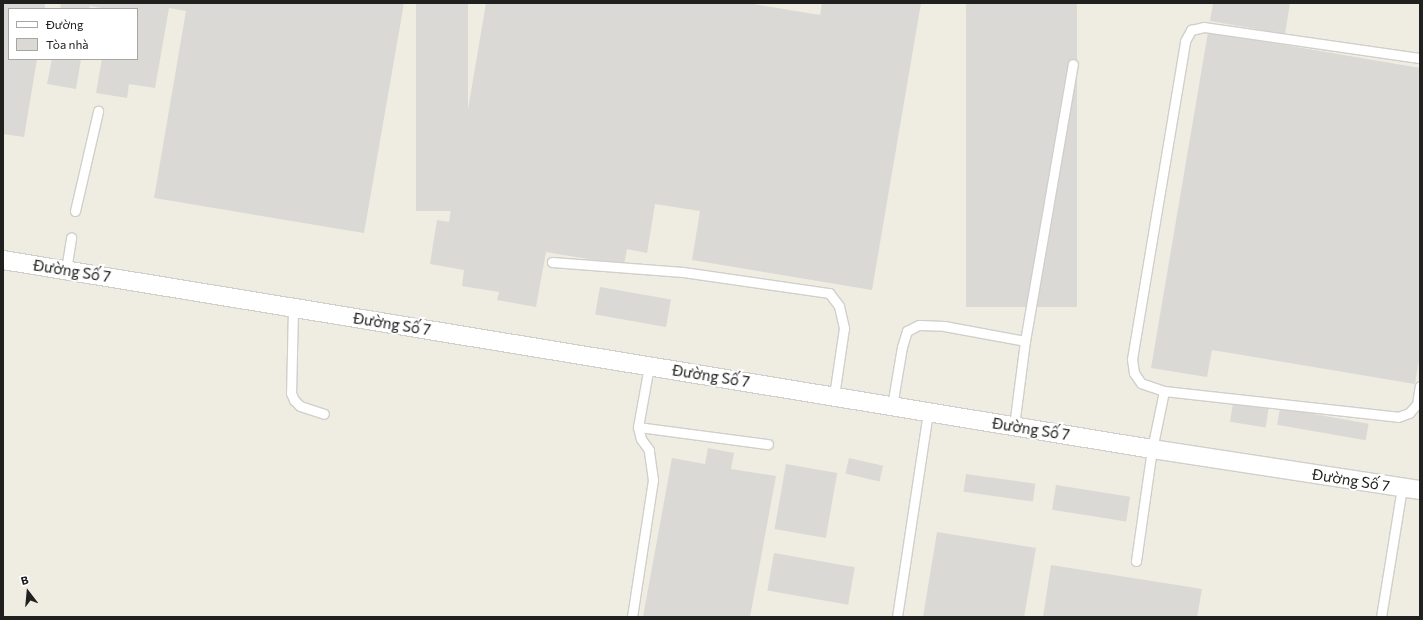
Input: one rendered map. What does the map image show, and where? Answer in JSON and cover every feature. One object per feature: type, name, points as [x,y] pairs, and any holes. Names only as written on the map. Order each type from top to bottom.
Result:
[{"type":"street","name":"Đường Số 7","points":[[3,260],[1152,449],[1420,490]]},
{"type":"lane","points":[[1420,58],[1204,27],[1192,30],[1185,41],[1132,359],[1134,373],[1140,383],[1164,391],[1398,417],[1409,413],[1417,404],[1420,386]]},
{"type":"lane","points":[[1014,426],[1025,341],[1073,64]]},
{"type":"lane","points":[[75,211],[98,111]]},
{"type":"lane","points":[[66,270],[71,237]]},
{"type":"lane","points":[[552,262],[683,272],[829,293],[839,306],[844,328],[834,396]]},
{"type":"lane","points":[[293,308],[291,393],[294,400],[300,406],[324,414]]},
{"type":"lane","points":[[892,406],[902,347],[907,331],[918,325],[944,326],[1025,341]]},
{"type":"lane","points":[[632,617],[653,480],[649,450],[641,439],[638,427],[649,366]]},
{"type":"lane","points":[[1136,561],[1152,449],[1164,391]]},
{"type":"lane","points":[[897,617],[928,412]]},
{"type":"lane","points":[[638,427],[768,444]]},
{"type":"lane","points":[[1381,617],[1402,487]]},
{"type":"shaded area","points":[[3,3],[1420,3],[1420,617],[3,617]]},
{"type":"building","points":[[3,3],[45,3],[45,8],[8,8],[8,60],[37,60],[24,137],[3,134]]},
{"type":"building","points":[[61,3],[404,3],[364,233],[154,198],[186,11],[169,8],[155,88],[129,84],[127,98],[96,93],[102,60],[138,60],[138,8],[101,8],[90,6],[89,8],[60,8]]},
{"type":"building","points":[[416,3],[468,3],[468,211],[416,211]]},
{"type":"building","points":[[486,3],[747,3],[820,15],[822,3],[921,3],[872,290],[692,260],[700,211],[655,204],[647,253],[627,249],[624,265],[546,252],[536,307],[497,300],[499,292],[462,286],[464,270],[430,264],[437,220],[449,222]]},
{"type":"building","points":[[966,3],[1077,3],[1077,307],[966,307]]},
{"type":"building","points":[[1213,3],[1290,3],[1285,34],[1210,21]]},
{"type":"building","points":[[1208,32],[1420,68],[1420,353],[1415,384],[1212,350],[1207,377],[1151,368]]},
{"type":"building","points":[[52,60],[81,60],[76,89],[47,84]]},
{"type":"building","points":[[600,287],[671,300],[666,327],[595,315]]},
{"type":"building","points":[[1233,403],[1269,409],[1266,427],[1230,422]]},
{"type":"building","points":[[1280,408],[1369,424],[1366,440],[1277,425]]},
{"type":"building","points":[[708,448],[734,453],[731,469],[776,476],[750,617],[643,617],[672,458],[705,464]]},
{"type":"building","points":[[849,458],[883,466],[880,481],[845,474]]},
{"type":"building","points":[[786,464],[837,473],[826,538],[775,529]]},
{"type":"building","points":[[966,474],[1035,484],[1033,502],[963,492]]},
{"type":"building","points":[[1056,485],[1130,497],[1126,521],[1052,510]]},
{"type":"building","points":[[937,532],[1036,548],[1024,617],[923,617]]},
{"type":"building","points":[[774,553],[855,567],[848,605],[767,590]]},
{"type":"building","points":[[1051,565],[1202,589],[1197,617],[1043,617]]}]
